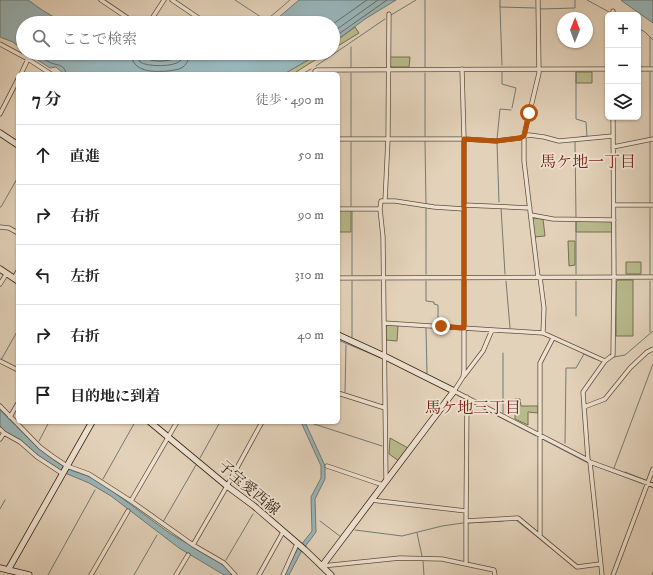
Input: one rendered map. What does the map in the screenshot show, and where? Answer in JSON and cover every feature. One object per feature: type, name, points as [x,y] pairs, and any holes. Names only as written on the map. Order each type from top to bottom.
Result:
[{"type":"street","points":[[101,0],[125,16]]},
{"type":"street","points":[[154,16],[164,0]]},
{"type":"street","points":[[172,0],[196,16]]},
{"type":"street","points":[[538,0],[539,69],[524,136],[524,161],[544,308],[543,333]]},
{"type":"street","points":[[385,201],[388,139],[388,14]]},
{"type":"street","points":[[0,44],[16,53]]},
{"type":"street","points":[[22,72],[28,60]]},
{"type":"street","points":[[30,60],[49,72]]},
{"type":"street","points":[[312,65],[315,72],[462,69],[605,69]]},
{"type":"street","points":[[462,69],[464,139],[463,377]]},
{"type":"street","points":[[641,69],[653,70]]},
{"type":"street","points":[[0,114],[16,83]]},
{"type":"street","points":[[602,575],[583,392],[605,361],[613,355],[613,120]]},
{"type":"street","points":[[0,133],[16,144]]},
{"type":"street","points":[[340,139],[464,139],[496,141],[520,138],[529,135],[559,141],[613,136]]},
{"type":"street","points":[[613,147],[653,139]]},
{"type":"street","points":[[384,483],[385,408],[381,201],[395,201],[434,207],[530,208]]},
{"type":"street","points":[[614,205],[653,205]]},
{"type":"street","points":[[340,209],[380,209]]},
{"type":"street","points":[[531,215],[553,219],[614,220]]},
{"type":"street","points":[[0,227],[8,228],[16,232]]},
{"type":"street","points":[[0,269],[16,280]]},
{"type":"street","points":[[0,284],[6,273]]},
{"type":"street","points":[[340,278],[653,277]]},
{"type":"street","points":[[384,323],[543,333],[605,361]]},
{"type":"street","points":[[322,566],[454,390],[482,351],[492,330]]},
{"type":"street","points":[[340,336],[454,390],[589,461],[653,485]]},
{"type":"street","points":[[540,535],[540,363],[553,338]]},
{"type":"street","points":[[584,407],[606,399],[630,368],[647,352],[653,349]]},
{"type":"street","points":[[0,361],[16,369]]},
{"type":"street","points":[[340,394],[385,408]]},
{"type":"street","points":[[466,564],[467,397]]},
{"type":"street","points":[[0,406],[16,423]]},
{"type":"street","points":[[10,417],[16,406]]},
{"type":"street","points":[[17,424],[40,447],[67,467],[90,474],[193,545],[224,563],[235,575]]},
{"type":"street","points":[[8,573],[91,424]]},
{"type":"street","name":"子宝愛西線","points":[[152,424],[227,486],[254,506],[305,550],[331,575]]},
{"type":"street","points":[[131,501],[176,424]]},
{"type":"street","points":[[193,545],[261,424]]},
{"type":"street","points":[[0,429],[20,442],[37,458],[63,474]]},
{"type":"street","points":[[0,439],[4,433]]},
{"type":"street","points":[[327,466],[384,483]]},
{"type":"street","points":[[613,575],[653,468]]},
{"type":"street","points":[[371,500],[466,511]]},
{"type":"street","points":[[91,575],[128,511]]},
{"type":"street","points":[[466,521],[518,518],[577,567],[600,564]]},
{"type":"street","points":[[259,575],[283,532]]},
{"type":"street","points":[[283,575],[298,544]]},
{"type":"street","points":[[176,575],[188,555]]},
{"type":"street","points":[[322,566],[400,558],[442,559],[494,570],[495,575]]},
{"type":"street","points":[[0,568],[8,573],[29,575]]},
{"type":"green space","points":[[355,27],[359,33],[340,45],[340,38]]},
{"type":"green space","points":[[390,57],[410,57],[409,67],[392,67],[390,65]]},
{"type":"green space","points":[[308,60],[315,60],[296,72],[287,72]]},
{"type":"green space","points":[[576,72],[592,72],[592,83],[576,83]]},
{"type":"green space","points":[[340,210],[351,210],[351,232],[340,232]]},
{"type":"green space","points":[[532,218],[543,219],[545,236],[534,237]]},
{"type":"green space","points":[[576,221],[610,221],[612,224],[612,232],[576,232]]},
{"type":"green space","points":[[568,241],[575,241],[575,265],[569,266]]},
{"type":"green space","points":[[626,262],[641,262],[641,274],[626,274]]},
{"type":"green space","points":[[618,280],[633,280],[633,336],[616,336],[616,282]]},
{"type":"green space","points":[[398,325],[397,341],[386,340],[386,326]]},
{"type":"green space","points":[[515,399],[520,399],[521,406],[538,406],[538,413],[528,412],[528,425],[515,419]]},
{"type":"green space","points":[[390,438],[408,448],[399,461],[389,454]]},
{"type":"water","points":[[0,0],[28,0],[52,16],[16,16],[16,44],[0,37]]},
{"type":"water","points":[[299,0],[396,0],[365,19],[340,38],[340,16],[280,16]]},
{"type":"water","points":[[621,0],[653,0],[653,23],[641,14],[641,12],[638,12]]},
{"type":"water","points":[[38,60],[308,60],[287,72],[62,72],[56,67],[50,68]]},
{"type":"water","points":[[0,410],[48,456],[69,470],[94,479],[171,534],[220,563],[234,575],[224,575],[179,548],[111,496],[89,483],[65,473],[35,454],[25,444],[8,434],[0,426]]},
{"type":"water","points":[[302,424],[306,424],[325,466],[325,479],[315,499],[316,532],[301,552],[289,575],[284,575],[297,550],[312,531],[311,497],[321,478],[321,466]]},
{"type":"waterway","points":[[105,0],[129,16]]},
{"type":"waterway","points":[[235,0],[259,16]]},
{"type":"waterway","points":[[271,16],[290,0]]},
{"type":"waterway","points":[[391,15],[416,0]]},
{"type":"waterway","points":[[425,0],[425,67]]},
{"type":"waterway","points":[[500,0],[500,7],[535,8]]},
{"type":"waterway","points":[[540,9],[575,8],[575,0]]},
{"type":"waterway","points":[[587,0],[609,12]]},
{"type":"waterway","points":[[500,7],[502,65]]},
{"type":"waterway","points":[[340,50],[385,19]]},
{"type":"waterway","points":[[641,30],[653,40]]},
{"type":"waterway","points":[[650,37],[650,66]]},
{"type":"waterway","points":[[351,47],[351,67]]},
{"type":"waterway","points":[[316,66],[325,60]]},
{"type":"waterway","points":[[306,72],[311,69]]},
{"type":"waterway","points":[[502,72],[502,84],[516,88],[512,108]]},
{"type":"waterway","points":[[576,72],[576,119],[586,122],[587,136],[581,137]]},
{"type":"waterway","points":[[650,72],[650,137]]},
{"type":"waterway","points":[[351,73],[351,137]]},
{"type":"waterway","points":[[425,73],[425,136]]},
{"type":"waterway","points":[[497,139],[500,109],[511,110]]},
{"type":"waterway","points":[[425,141],[426,204]]},
{"type":"waterway","points":[[650,141],[650,203]]},
{"type":"waterway","points":[[351,142],[351,206]]},
{"type":"waterway","points":[[575,142],[576,217]]},
{"type":"waterway","points":[[497,143],[499,202]]},
{"type":"waterway","points":[[0,207],[16,181]]},
{"type":"waterway","points":[[426,208],[426,274]]},
{"type":"waterway","points":[[501,208],[505,274]]},
{"type":"waterway","points":[[650,208],[650,274]]},
{"type":"waterway","points":[[352,211],[352,275]]},
{"type":"waterway","points":[[576,222],[576,274]]},
{"type":"waterway","points":[[352,281],[352,337]]},
{"type":"waterway","points":[[426,281],[426,301],[434,302],[434,304],[438,305],[438,324]]},
{"type":"waterway","points":[[506,281],[510,328]]},
{"type":"waterway","points":[[576,281],[576,316]]},
{"type":"waterway","points":[[650,281],[650,332]]},
{"type":"waterway","points":[[426,328],[427,373]]},
{"type":"waterway","points":[[614,357],[625,355],[653,331]]},
{"type":"waterway","points":[[1,360],[16,334]]},
{"type":"waterway","points":[[340,341],[381,358]]},
{"type":"waterway","points":[[345,392],[346,345]]},
{"type":"waterway","points":[[503,353],[503,413]]},
{"type":"waterway","points":[[565,443],[566,368],[576,368],[584,354],[595,359]]},
{"type":"waterway","points":[[388,361],[448,391]]},
{"type":"waterway","points":[[614,468],[653,364]]},
{"type":"waterway","points":[[457,395],[463,398]]},
{"type":"waterway","points":[[469,401],[536,436]]},
{"type":"waterway","points":[[39,441],[48,424]]},
{"type":"waterway","points":[[103,479],[134,424]]},
{"type":"waterway","points":[[200,458],[219,424]]},
{"type":"waterway","points":[[314,424],[382,446]]},
{"type":"waterway","points":[[544,440],[588,463]]},
{"type":"waterway","points":[[163,522],[196,465]]},
{"type":"waterway","points":[[592,467],[593,465],[643,484]]},
{"type":"waterway","points":[[625,472],[645,480]]},
{"type":"waterway","points":[[649,486],[653,488]]},
{"type":"waterway","points":[[48,575],[95,490]]},
{"type":"waterway","points":[[0,509],[5,500]]},
{"type":"waterway","points":[[226,560],[253,514]]},
{"type":"waterway","points":[[516,520],[576,568]]},
{"type":"waterway","points":[[320,521],[341,537]]},
{"type":"waterway","points":[[468,523],[503,521]]},
{"type":"waterway","points":[[355,530],[402,536],[442,526],[463,523]]},
{"type":"waterway","points":[[417,533],[422,556]]},
{"type":"waterway","points":[[134,575],[157,535]]},
{"type":"waterway","points":[[423,561],[424,575]]},
{"type":"district","name":"馬ケ地一丁目","points":[[588,162]]},
{"type":"district","name":"馬ケ地三丁目","points":[[473,408]]},
{"type":"route","points":[[441,326],[464,328],[464,139],[496,141],[520,138],[524,136],[529,113]]}]
